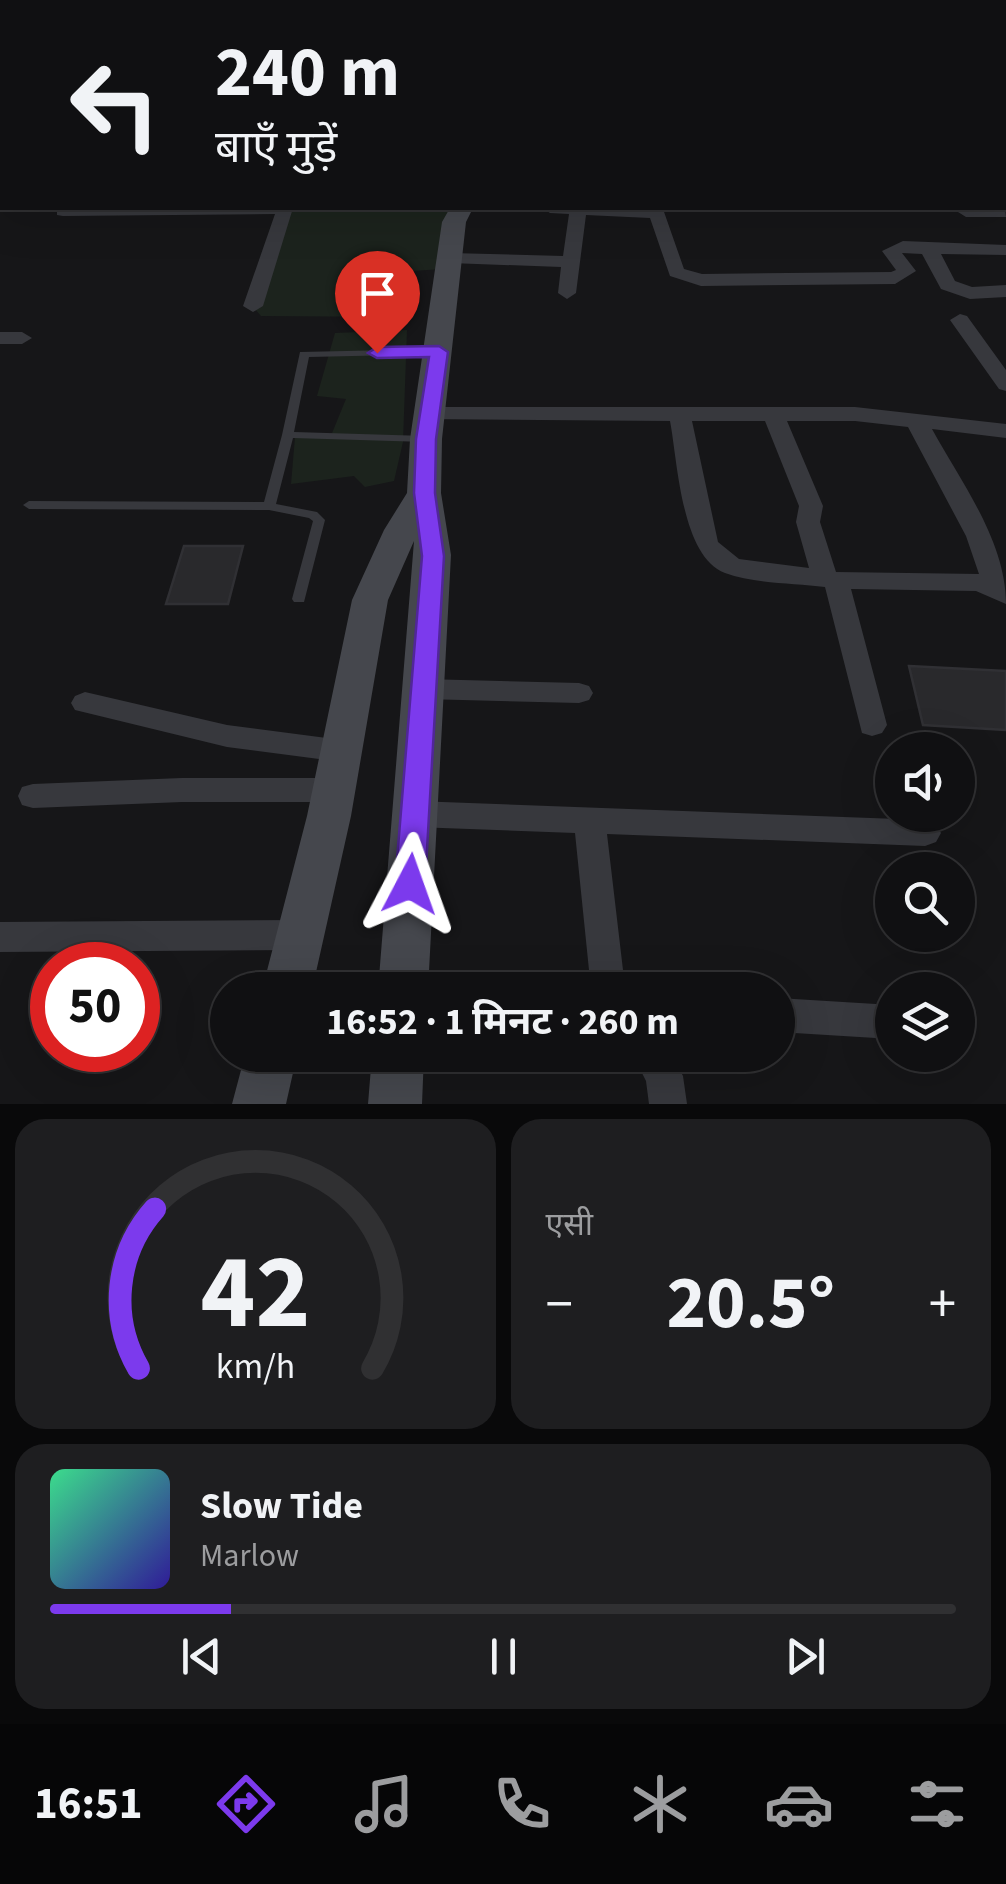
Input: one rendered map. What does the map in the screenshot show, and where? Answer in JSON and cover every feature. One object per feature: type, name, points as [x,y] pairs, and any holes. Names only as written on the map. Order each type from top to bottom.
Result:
[{"type":"main road","points":[[404,972],[433,556],[424,493],[428,426],[458,210]]},
{"type":"main road","points":[[291,972],[338,771],[370,600],[401,530],[424,493]]},
{"type":"main road","points":[[259,1104],[267,1072]]},
{"type":"main road","points":[[395,1104],[397,1072]]},
{"type":"street","points":[[63,211],[137,210]]},
{"type":"street","points":[[253,306],[284,210]]},
{"type":"street","points":[[567,293],[578,210]]},
{"type":"street","points":[[610,210],[657,213],[676,272],[700,280],[895,278],[907,271],[891,251],[903,246],[1006,250]]},
{"type":"street","points":[[966,212],[1006,212]]},
{"type":"street","points":[[929,249],[948,285],[970,293],[1006,292]]},
{"type":"street","points":[[450,258],[571,262]]},
{"type":"street","points":[[960,320],[1006,385]]},
{"type":"street","points":[[0,338],[22,338]]},
{"type":"street","points":[[428,426],[680,414],[774,414],[916,419],[1006,432]]},
{"type":"street","points":[[680,414],[706,544],[718,559],[734,568],[830,579],[980,583],[1001,592]]},
{"type":"street","points":[[774,414],[811,506],[808,522],[830,579],[872,725]]},
{"type":"street","points":[[916,419],[978,536],[1001,592]]},
{"type":"street","points":[[424,690],[578,693]]},
{"type":"street","points":[[86,703],[227,736],[338,771]]},
{"type":"street","points":[[33,796],[182,790],[338,771]]},
{"type":"street","points":[[415,814],[875,830]]},
{"type":"street","points":[[590,818],[607,972]]},
{"type":"street","points":[[0,937],[300,936]]},
{"type":"street","points":[[795,1016],[875,1021]]},
{"type":"street","points":[[662,1072],[668,1104]]},
{"type":"lane","points":[[270,506],[304,354],[439,352]]},
{"type":"lane","points":[[288,436],[428,426]]},
{"type":"lane","points":[[29,505],[270,506],[313,515],[319,520],[299,599]]},
{"type":"shaded area","points":[[288,210],[451,210],[443,269],[412,271],[399,317],[261,316],[255,309]]},
{"type":"shaded area","points":[[407,330],[403,442],[394,481],[365,487],[354,476],[291,484],[295,437],[330,438],[346,399],[317,396],[335,333]]},
{"type":"building","points":[[184,546],[243,546],[228,604],[166,604]]},
{"type":"building","points":[[909,666],[1006,671],[1006,730],[923,725]]},
{"type":"route","points":[[377,353],[439,352],[426,439],[424,493],[433,556],[410,884]]}]
